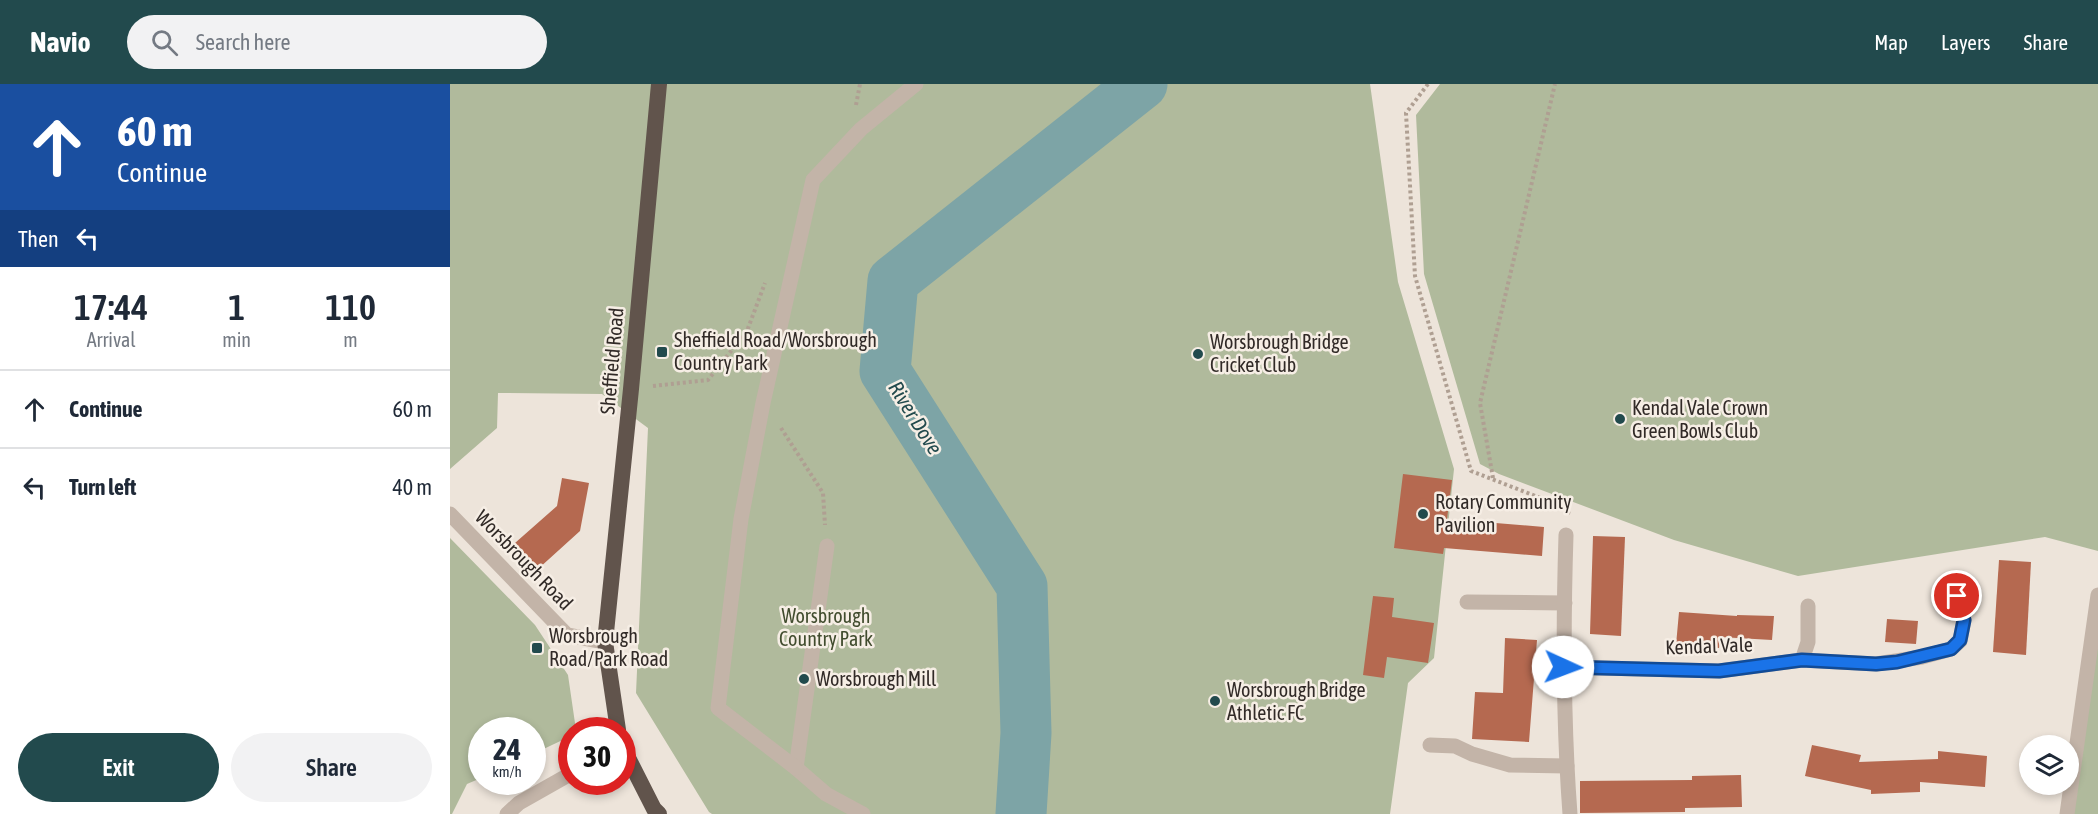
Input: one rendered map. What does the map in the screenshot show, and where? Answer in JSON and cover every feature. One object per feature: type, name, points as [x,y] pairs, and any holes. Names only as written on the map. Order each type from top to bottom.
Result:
[{"type":"highway","name":"Sheffield Road","points":[[616,717],[605,642],[631,389],[658,84]]},
{"type":"highway","points":[[636,773],[659,814]]},
{"type":"street","points":[[863,814],[826,794],[718,708],[741,519],[763,403],[813,180],[861,129],[916,84]]},
{"type":"street","name":"Worsbrough Road","points":[[450,514],[567,635],[605,642]]},
{"type":"street","points":[[1566,535],[1563,667],[1565,748],[1570,814]]},
{"type":"street","points":[[796,768],[826,546]]},
{"type":"street","points":[[2067,814],[2098,595]]},
{"type":"street","name":"Kendal Vale","points":[[1563,667],[1719,671],[1802,660],[1876,664],[1922,657],[1951,649],[1960,640],[1964,620],[1957,596]]},
{"type":"street","points":[[1467,602],[1565,603]]},
{"type":"street","points":[[1802,660],[1808,642],[1808,606]]},
{"type":"street","points":[[1431,745],[1455,746],[1472,754],[1510,765],[1567,766]]},
{"type":"street","points":[[507,814],[519,803],[558,781]]},
{"type":"path","points":[[1428,84],[1406,113],[1415,276],[1471,471],[1569,509],[1566,535]]},
{"type":"path","points":[[1493,479],[1480,403],[1555,84]]},
{"type":"path","points":[[631,389],[708,380],[747,331],[768,276]]},
{"type":"path","points":[[763,403],[788,436],[823,493],[826,546]]},
{"type":"green space","name":"Worsbrough Country Park","points":[[450,84],[1370,84],[1398,282],[1454,469],[1434,658],[1408,683],[1390,814],[712,814],[709,812],[636,693],[648,428],[602,394],[498,393],[497,428],[450,469]]},
{"type":"green space","points":[[1440,84],[2098,84],[2098,551],[2045,537],[1798,576],[1674,540],[1499,474],[1480,464],[1424,274],[1416,115]]},
{"type":"green space","points":[[450,538],[535,625],[568,675],[574,717],[558,717],[558,742],[546,748],[546,717],[468,717],[468,784],[450,814]]},
{"type":"green space","points":[[2098,607],[2098,814],[2069,814],[2072,795],[2079,795],[2079,743]]},
{"type":"building","points":[[1403,474],[1452,480],[1447,519],[1544,527],[1542,556],[1444,548],[1443,554],[1394,548]]},
{"type":"building","points":[[562,478],[589,483],[580,531],[538,569],[515,543],[557,506]]},
{"type":"building","points":[[1593,536],[1625,537],[1621,636],[1590,634]]},
{"type":"building","points":[[1999,560],[2031,562],[2026,655],[1993,652]]},
{"type":"building","points":[[1373,596],[1394,598],[1392,617],[1434,623],[1428,663],[1387,657],[1384,678],[1363,675]]},
{"type":"building","points":[[1679,612],[1774,616],[1772,640],[1720,637],[1719,648],[1676,645]]},
{"type":"building","points":[[1887,619],[1918,621],[1916,644],[1885,642]]},
{"type":"building","points":[[1505,638],[1537,640],[1529,742],[1472,739],[1475,692],[1503,693]]},
{"type":"building","points":[[1812,745],[1861,755],[1859,762],[1938,759],[1938,751],[1987,756],[1985,787],[1920,782],[1920,792],[1871,794],[1871,790],[1805,776]]},
{"type":"building","points":[[1741,775],[1742,807],[1685,808],[1685,812],[1580,813],[1580,781],[1692,780],[1692,776]]},
{"type":"waterway","name":"River Dove","points":[[1021,814],[1026,733],[1022,586],[885,371],[893,281],[1142,84]]},
{"type":"place","name":"Sheffield Road/Worsbrough Country Park","points":[[662,352]]},
{"type":"place","name":"Worsbrough Bridge Cricket Club","points":[[1198,354]]},
{"type":"place","name":"Kendal Vale Crown Green Bowls Club","points":[[1620,419]]},
{"type":"place","name":"Rotary Community Pavilion","points":[[1423,514]]},
{"type":"place","name":"Worsbrough Road/Park Road","points":[[537,648]]},
{"type":"place","name":"Worsbrough Mill","points":[[804,679]]},
{"type":"place","name":"Worsbrough Bridge Athletic FC","points":[[1215,701]]},
{"type":"route","points":[[1563,667],[1719,671],[1802,660],[1876,664],[1897,662],[1951,649],[1960,640],[1964,620],[1957,596]]}]
